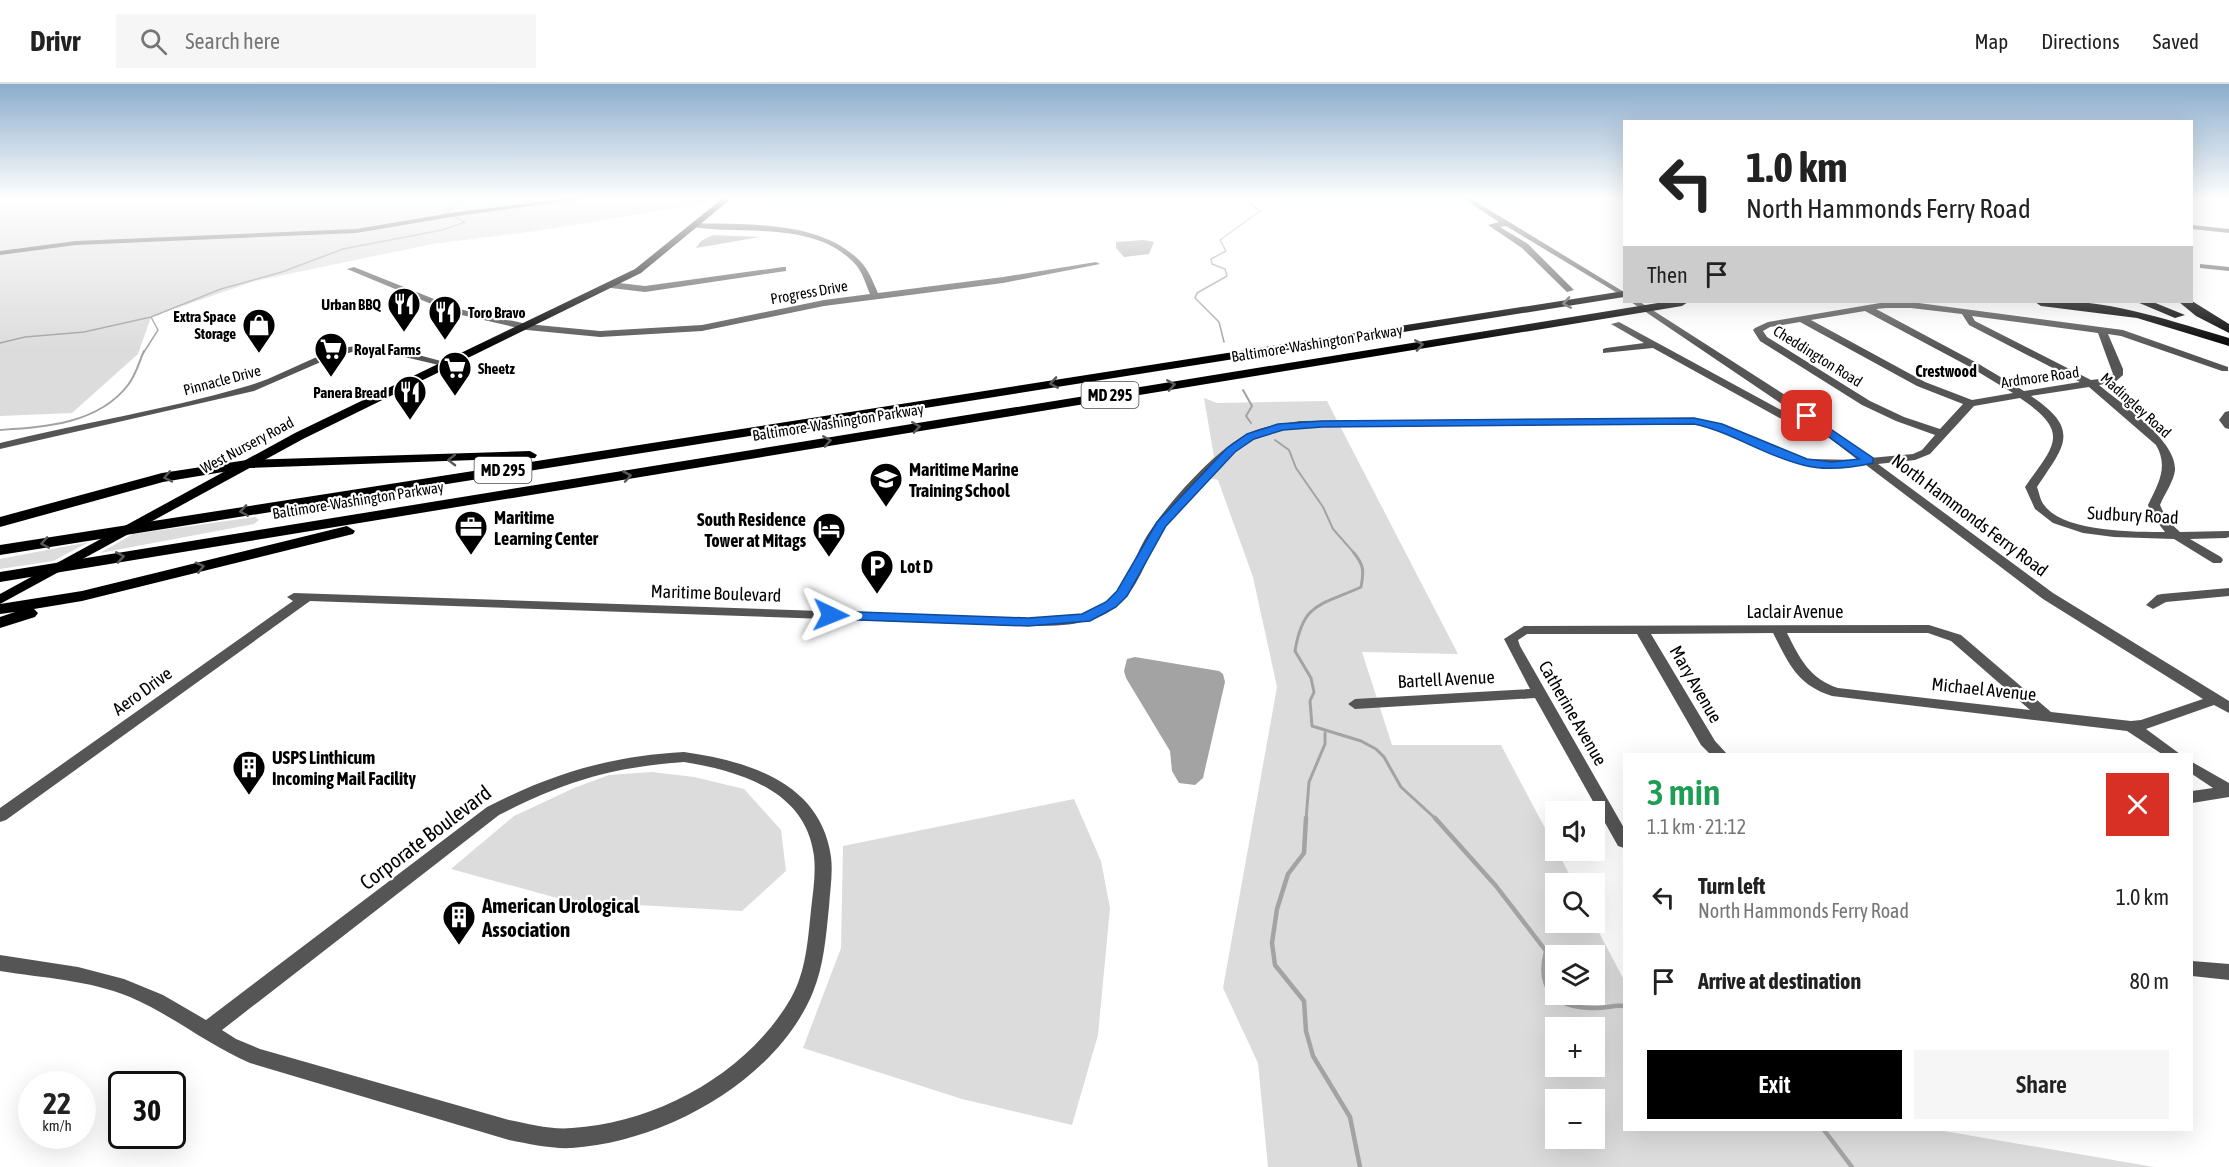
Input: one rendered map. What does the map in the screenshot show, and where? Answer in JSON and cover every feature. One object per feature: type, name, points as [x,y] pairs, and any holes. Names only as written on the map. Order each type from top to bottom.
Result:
[{"type":"highway","name":"Baltimore-Washington Parkway","points":[[0,550],[1622,293]]},
{"type":"highway","name":"Baltimore-Washington Parkway","points":[[0,577],[569,486],[1676,303]]},
{"type":"highway","points":[[2048,303],[2146,317],[2229,341]]},
{"type":"highway","points":[[2129,303],[2229,341]]},
{"type":"highway","points":[[2147,303],[2229,331]]},
{"type":"highway","points":[[2186,303],[2229,331]]},
{"type":"highway","points":[[0,522],[162,478],[247,464],[480,459],[586,451],[883,410]]},
{"type":"highway","points":[[0,623],[82,596],[351,530],[569,486]]},
{"type":"highway","points":[[0,609],[82,596]]},
{"type":"main road","name":"West Nursery Road","points":[[0,600],[247,464],[614,284],[650,263],[667,249]]},
{"type":"street","points":[[0,253],[34,249]]},
{"type":"street","points":[[839,249],[858,262],[875,296]]},
{"type":"street","points":[[1527,249],[1570,290]]},
{"type":"street","points":[[1549,249],[1622,293]]},
{"type":"street","name":"Progress Drive","points":[[351,269],[456,311],[527,327],[600,334],[680,331],[875,296],[1003,280],[1096,264]]},
{"type":"street","points":[[2203,266],[2229,269]]},
{"type":"street","points":[[614,284],[653,288],[783,269]]},
{"type":"street","name":"North Hammonds Ferry Road","points":[[1641,305],[1720,355],[1820,425],[2048,596],[2229,708]]},
{"type":"street","name":"Cheddington Road","points":[[1943,434],[1900,419],[1866,403],[1763,339],[1759,333],[1760,327],[1866,308],[1911,305],[2102,330],[2151,341],[2225,369]]},
{"type":"street","name":"Sudbury Road","points":[[1866,308],[2024,394],[2056,422],[2060,433],[2056,450],[2031,487],[2034,502],[2061,522],[2089,532],[2226,534]]},
{"type":"street","name":"Madingley Road","points":[[1964,311],[1972,323],[2093,385],[2148,431],[2166,453],[2169,471],[2154,505],[2160,519],[2217,560]]},
{"type":"street","points":[[1802,320],[1921,384],[1971,403]]},
{"type":"street","points":[[1616,324],[1791,420],[1820,425]]},
{"type":"street","name":"Ardmore Road","points":[[1971,403],[2093,385],[2111,380],[2118,373],[2102,330]]},
{"type":"street","points":[[1606,351],[1653,345]]},
{"type":"street","name":"Pinnacle Drive","points":[[0,446],[232,395],[278,380],[336,353],[352,349],[380,350],[447,364]]},
{"type":"street","points":[[1869,461],[1915,457],[1931,450],[1965,407],[1971,403]]},
{"type":"street","points":[[2229,414],[2224,420],[2229,426]]},
{"type":"street","name":"Maritime Boulevard","points":[[300,597],[1018,622],[1070,621],[1098,612],[1123,593],[1161,524],[1231,450],[1251,436],[1282,427],[1322,424],[1694,421],[1719,426],[1805,462],[1832,465],[1869,461]]},
{"type":"street","points":[[2153,605],[2162,598],[2229,592]]},
{"type":"street","name":"Aero Drive","points":[[0,816],[300,597]]},
{"type":"street","name":"Laclair Avenue","points":[[1515,634],[1535,629],[1929,629],[1947,633],[1963,644],[2045,715]]},
{"type":"street","name":"Michael Avenue","points":[[1778,629],[1803,676],[1823,690],[2131,726],[2142,725],[2214,700]]},
{"type":"street","name":"Mary Avenue","points":[[1642,630],[1709,745],[1718,753]]},
{"type":"street","name":"Catherine Avenue","points":[[1515,634],[1511,639],[1513,646],[1623,841]]},
{"type":"street","name":"Bartell Avenue","points":[[1355,704],[1539,693]]},
{"type":"street","points":[[2131,726],[2171,753]]},
{"type":"street","name":"Corporate Boulevard","points":[[0,963],[92,978],[124,987],[151,998],[229,1045],[257,1058],[509,1130],[542,1137],[572,1138],[608,1133],[661,1117],[705,1096],[743,1068],[774,1038],[797,1005],[810,977],[818,945],[823,872],[821,850],[813,827],[800,805],[777,785],[741,767],[684,757],[648,758],[610,764],[571,775],[535,788],[493,811],[207,1030]]},
{"type":"street","points":[[2193,768],[2229,791]]},
{"type":"street","points":[[2193,797],[2229,791]]},
{"type":"street","points":[[2193,969],[2229,972]]},
{"type":"shaded area","points":[[0,249],[410,249],[255,281],[151,317],[138,354],[72,413],[0,416]]},
{"type":"shaded area","points":[[1116,249],[1151,249],[1149,254],[1124,257]]},
{"type":"shaded area","points":[[1204,398],[1217,403],[1327,401],[1458,654],[1362,652],[1392,745],[1501,745],[1545,828],[1545,861],[1562,861],[1569,873],[1545,873],[1545,933],[1599,933],[1623,978],[1623,1131],[1944,1131],[2154,1167],[1268,1167],[1258,1063],[1223,988],[1277,687],[1253,577],[1218,480],[1197,475],[1214,457]]},
{"type":"shaded area","points":[[255,517],[259,520],[254,524],[100,553],[133,534]]},
{"type":"shaded area","points":[[89,542],[53,561],[0,569],[0,559]]},
{"type":"shaded area","points":[[1135,657],[1219,671],[1223,674],[1225,682],[1203,778],[1195,785],[1179,783],[1172,771],[1170,751],[1126,678],[1124,671],[1127,659]]},
{"type":"shaded area","points":[[652,772],[694,777],[744,789],[781,830],[786,871],[742,911],[568,901],[451,869],[514,816],[574,788],[609,775]]},
{"type":"shaded area","points":[[1074,799],[1101,861],[1110,908],[1098,1035],[1072,1125],[962,1099],[803,1048],[841,948],[843,846]]},
{"type":"waterway","points":[[151,317],[221,289],[282,272],[345,249]]},
{"type":"waterway","points":[[1224,342],[1219,322],[1195,298],[1197,293],[1227,276],[1225,269],[1212,264],[1211,259],[1226,251],[1225,249]]},
{"type":"waterway","points":[[0,343],[25,337],[84,332],[151,317]]},
{"type":"waterway","points":[[144,352],[158,330],[151,317]]},
{"type":"waterway","points":[[0,430],[52,425],[86,416],[102,408],[128,385],[144,351]]},
{"type":"waterway","points":[[1243,390],[1252,406],[1246,416],[1251,423]]},
{"type":"waterway","points":[[1275,440],[1289,450],[1296,468],[1323,507],[1333,529],[1355,554]]},
{"type":"waterway","points":[[1354,553],[1362,569],[1361,587],[1316,608],[1309,614],[1298,635],[1295,651],[1311,678],[1314,692],[1310,701],[1312,726],[1361,741],[1376,749],[1384,757],[1401,787],[1436,819]]},
{"type":"waterway","points":[[1306,820],[1309,782],[1325,744],[1325,733]]},
{"type":"waterway","points":[[1306,818],[1304,853],[1288,874],[1277,909],[1272,943],[1275,965],[1304,1001],[1306,1031],[1313,1056],[1350,1117],[1360,1167]]},
{"type":"waterway","points":[[1436,819],[1496,886],[1546,951],[1544,976],[1552,994],[1560,1001],[1570,1005],[1596,1008],[1623,1006]]},
{"type":"waterway","points":[[1825,1131],[1852,1167]]},
{"type":"place","name":"Urban BBQ","points":[[404,333]]},
{"type":"place","name":"Toro Bravo","points":[[445,341]]},
{"type":"place","name":"Extra Space Storage","points":[[259,354]]},
{"type":"place","name":"Royal Farms","points":[[331,378]]},
{"type":"place","name":"Sheetz","points":[[455,397]]},
{"type":"place","name":"Panera Bread","points":[[410,421]]},
{"type":"place","name":"Maritime Marine Training School","points":[[886,508]]},
{"type":"place","name":"Maritime Learning Center","points":[[471,556]]},
{"type":"place","name":"South Residence Tower at Mitags","points":[[829,558]]},
{"type":"place","name":"Lot D","points":[[877,595]]},
{"type":"place","name":"USPS Linthicum Incoming Mail Facility","points":[[249,796]]},
{"type":"place","name":"American Urological Association","points":[[459,946]]},
{"type":"district","name":"Crestwood","points":[[1946,371]]},
{"type":"route","points":[[831,615],[1028,622],[1070,621],[1085,618],[1111,605],[1123,593],[1161,524],[1231,450],[1251,436],[1282,427],[1300,424],[1694,421],[1719,426],[1792,459],[1805,462],[1832,465],[1869,461],[1807,416]]}]
